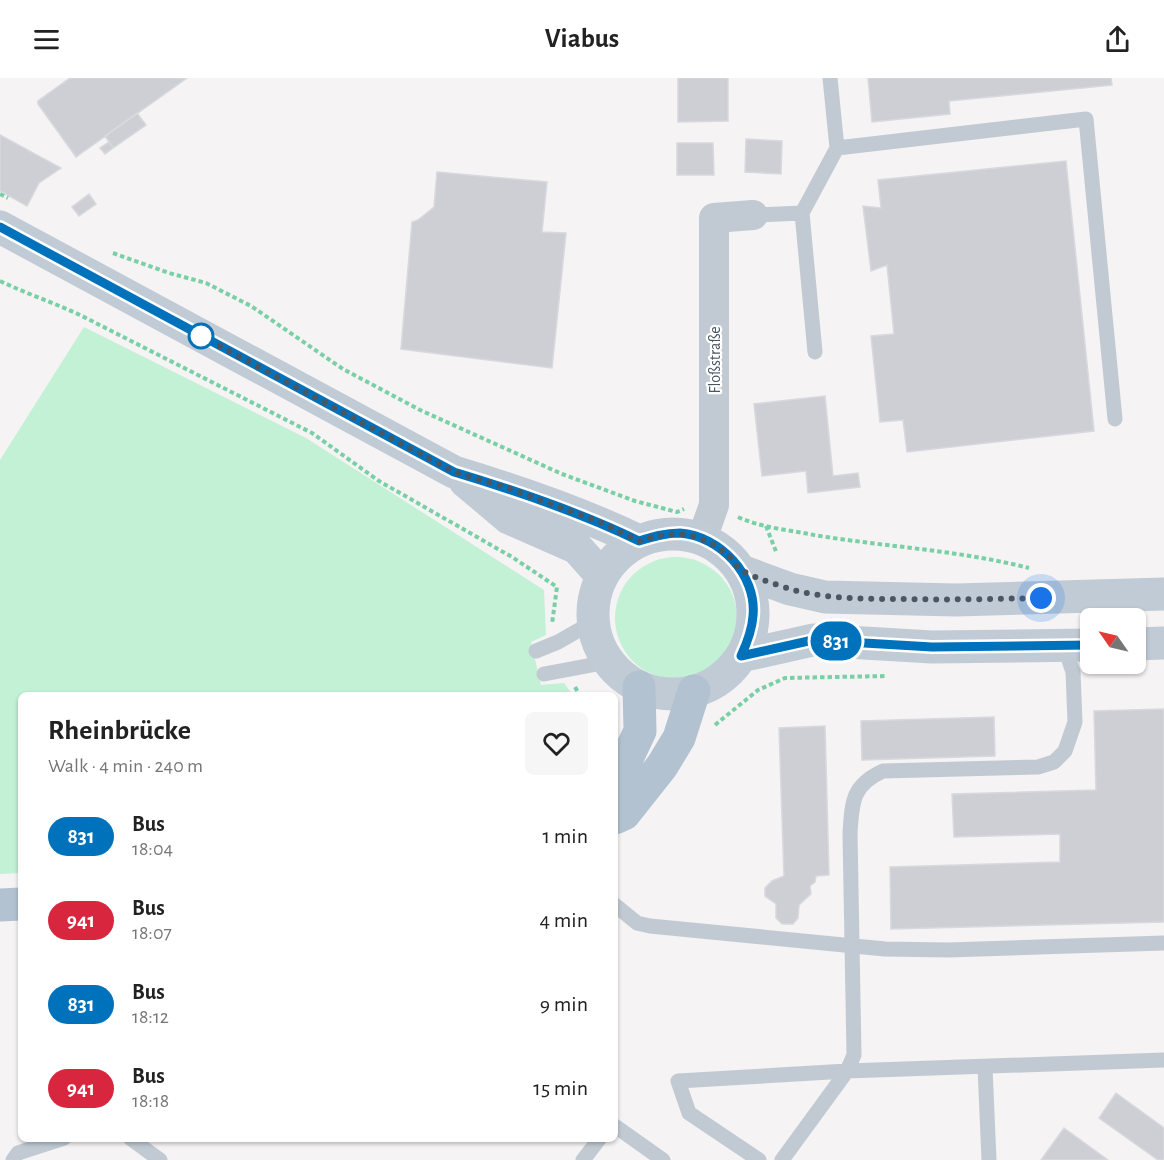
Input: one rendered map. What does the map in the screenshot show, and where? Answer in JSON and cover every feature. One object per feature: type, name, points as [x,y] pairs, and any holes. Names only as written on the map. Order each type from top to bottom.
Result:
[{"type":"main road","points":[[7,214],[454,472],[509,518],[577,548],[602,576]]},
{"type":"main road","points":[[454,472],[511,489],[602,523],[639,541]]},
{"type":"main road","points":[[681,533],[702,538],[731,557],[741,571],[750,591],[754,614],[750,636],[741,656],[721,678],[694,692],[657,693],[639,687],[622,676],[608,662],[598,643],[593,622],[594,598],[602,576],[618,556],[639,541],[659,534],[681,533]]},
{"type":"main road","points":[[741,571],[790,589],[825,597],[956,600],[1164,594]]},
{"type":"main road","points":[[741,656],[813,640],[1076,654]]},
{"type":"main road","points":[[1146,651],[1164,643]]},
{"type":"main road","points":[[618,778],[640,731],[639,687]]},
{"type":"main road","points":[[618,817],[624,814],[662,766],[679,738],[694,692]]},
{"type":"main road","points":[[0,905],[18,904]]},
{"type":"street","name":"Floßstraße","points":[[702,538],[714,505],[714,218],[753,216]]},
{"type":"lane","points":[[815,351],[802,213],[837,148],[830,78]]},
{"type":"lane","points":[[837,148],[1086,119],[1115,419]]},
{"type":"lane","points":[[753,216],[802,213]]},
{"type":"lane","points":[[536,651],[558,642],[593,622]]},
{"type":"lane","points":[[782,1160],[847,1071],[854,1055],[850,833],[852,810],[858,790],[868,778],[883,771],[1038,767],[1054,762],[1065,751],[1075,722],[1076,654]]},
{"type":"lane","points":[[544,674],[608,662]]},
{"type":"lane","points":[[618,907],[637,923],[650,926],[885,949],[948,950],[1164,943]]},
{"type":"lane","points":[[759,1160],[689,1113],[678,1081],[847,1071],[1164,1060]]},
{"type":"lane","points":[[986,1066],[989,1160]]},
{"type":"lane","points":[[618,1128],[663,1160]]},
{"type":"lane","points":[[13,1160],[18,1153],[52,1142]]},
{"type":"lane","points":[[135,1142],[160,1160]]},
{"type":"lane","points":[[584,1160],[597,1142]]},
{"type":"path","points":[[0,194],[7,214]]},
{"type":"path","points":[[111,252],[169,273],[206,283],[251,306],[343,369],[420,410],[562,474],[658,508],[677,512],[694,503],[714,505],[745,520],[766,526],[842,540],[1000,561],[1037,570]]},
{"type":"path","points":[[0,281],[82,316],[312,433],[379,481],[512,557],[557,587],[552,626],[558,642]]},
{"type":"path","points":[[567,669],[578,692]]},
{"type":"path","points":[[711,727],[758,690],[785,678],[896,675]]},
{"type":"green space","points":[[84,327],[306,438],[544,590],[546,635],[531,642],[541,685],[564,683],[571,692],[18,692],[18,873],[0,874],[0,460]]},
{"type":"green space","points":[[676,557],[699,561],[719,575],[733,595],[737,618],[733,641],[719,661],[699,675],[676,679],[653,675],[633,661],[619,641],[615,618],[619,595],[633,575],[653,561]]},
{"type":"building","points":[[70,78],[187,78],[76,157],[38,104],[38,101]]},
{"type":"building","points":[[678,78],[728,78],[728,121],[678,122]]},
{"type":"building","points":[[868,78],[1111,78],[1112,85],[949,101],[950,114],[872,122]]},
{"type":"building","points":[[137,113],[146,125],[113,148],[105,136]]},
{"type":"building","points":[[0,135],[61,168],[39,183],[27,206],[0,191]]},
{"type":"building","points":[[746,139],[782,141],[781,174],[745,172]]},
{"type":"building","points":[[109,142],[113,148],[105,154],[100,148]]},
{"type":"building","points":[[677,143],[713,143],[714,175],[677,175]]},
{"type":"building","points":[[1066,161],[1094,431],[907,452],[903,420],[880,422],[871,336],[894,334],[887,265],[871,271],[863,206],[881,208],[878,180]]},
{"type":"building","points":[[437,172],[547,182],[542,232],[566,233],[552,368],[401,349],[412,222],[434,207]]},
{"type":"building","points":[[89,194],[96,204],[79,216],[72,207]]},
{"type":"building","points":[[825,396],[833,476],[858,473],[860,487],[808,493],[806,471],[762,476],[754,404]]},
{"type":"building","points":[[1164,709],[1164,922],[891,929],[890,867],[1060,862],[1060,834],[954,837],[952,794],[1096,790],[1094,711]]},
{"type":"building","points":[[994,717],[995,756],[862,760],[861,721]]},
{"type":"building","points":[[825,726],[829,875],[816,876],[815,882],[810,886],[811,894],[799,905],[798,918],[793,924],[782,924],[776,918],[776,904],[765,896],[765,888],[772,881],[784,876],[779,728]]},
{"type":"building","points":[[1116,1093],[1164,1128],[1164,1160],[1158,1160],[1099,1118]]},
{"type":"building","points":[[1064,1128],[1108,1160],[1041,1160]]},
{"type":"bus line","name":"831","points":[[0,227],[454,472],[511,489],[602,523],[639,541],[659,534],[681,533],[702,538],[717,546],[731,557],[741,571],[750,591],[754,614],[750,636],[741,656],[813,640],[932,647],[1080,645]]},
{"type":"route","points":[[201,336],[454,472],[511,489],[602,523],[639,541],[659,534],[681,533],[702,538],[731,557],[741,571],[790,589],[825,597],[956,600],[1041,598]]}]
